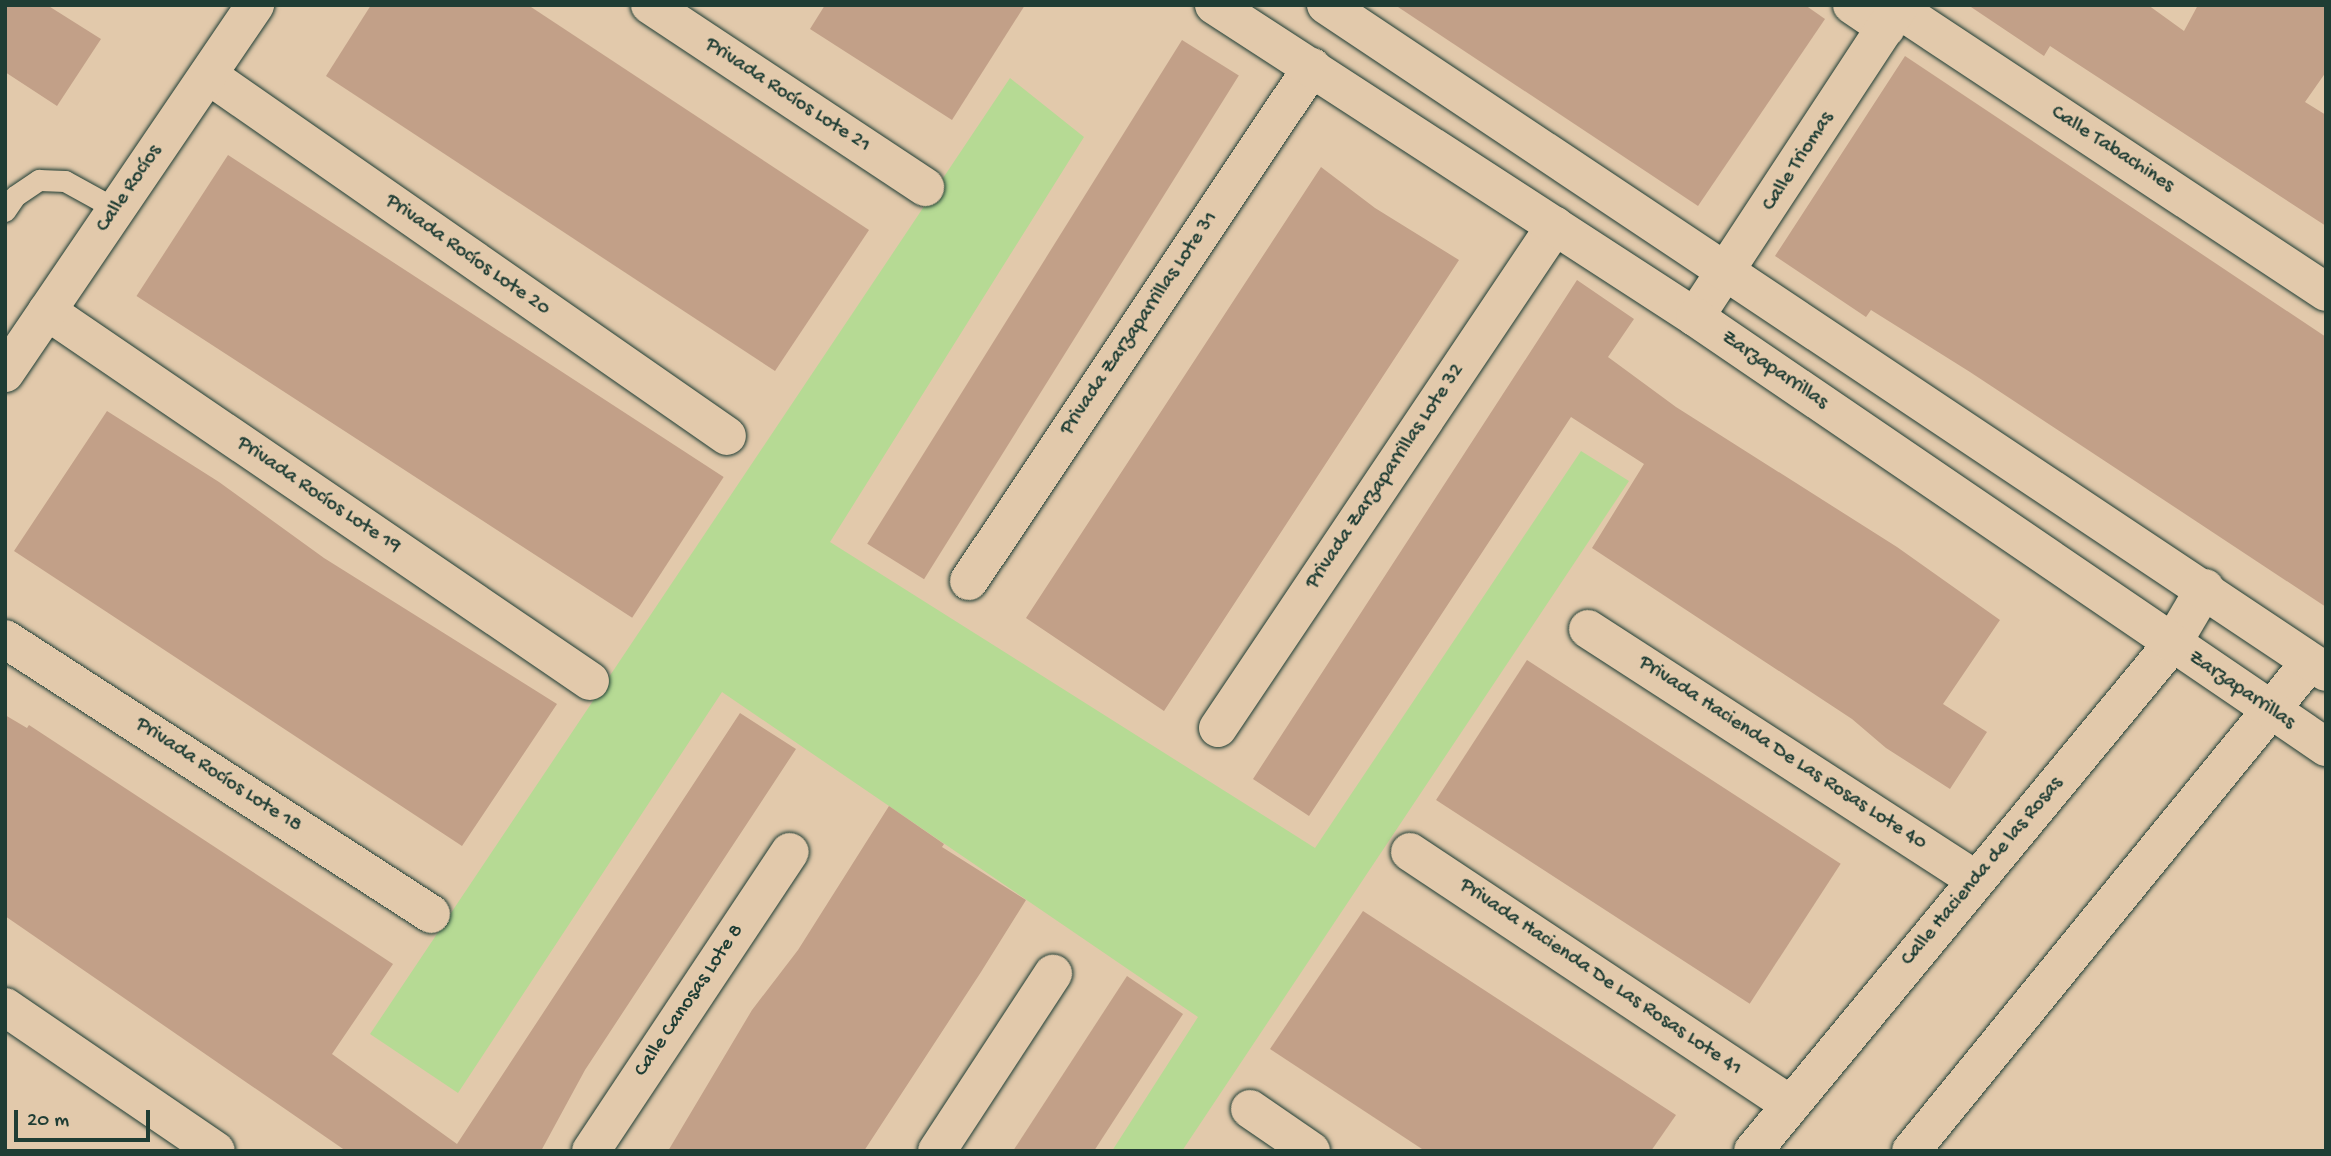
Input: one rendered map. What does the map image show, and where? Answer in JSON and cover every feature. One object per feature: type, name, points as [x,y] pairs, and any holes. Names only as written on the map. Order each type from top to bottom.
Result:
[{"type":"street","name":"Calle Rocíos","points":[[5,373],[255,5]]},
{"type":"street","name":"Privada Rocíos Lote 21","points":[[650,5],[925,187]]},
{"type":"street","name":"Zarzaparrillas","points":[[1214,5],[1695,317],[2326,747]]},
{"type":"street","points":[[1326,5],[2205,588],[2318,667],[2272,712],[1911,1151]]},
{"type":"street","name":"Calle Tabachines","points":[[1852,5],[1894,14],[2326,292]]},
{"type":"street","name":"Calle Triomas","points":[[1695,317],[1727,273],[1894,14]]},
{"type":"street","name":"Privada Zarzaparrillas Lote 31","points":[[969,581],[1312,68]]},
{"type":"street","name":"Privada Rocíos Lote 20","points":[[208,75],[727,436]]},
{"type":"street","name":"Privada Zarzaparrillas Lote 32","points":[[1217,728],[1555,226]]},
{"type":"street","name":"Privada Rocíos Lote 19","points":[[47,311],[590,681]]},
{"type":"street","name":"Calle Hacienda de las Rosas","points":[[1753,1151],[2172,644],[2205,588]]},
{"type":"street","name":"Privada Hacienda De Las Rosas Lote 40","points":[[1588,629],[1976,880]]},
{"type":"street","name":"Privada Rocíos Lote 18","points":[[5,639],[431,914]]},
{"type":"street","name":"Calle Canosas Lote 8","points":[[591,1151],[790,852]]},
{"type":"street","name":"Privada Hacienda De Las Rosas Lote 41","points":[[1410,852],[1791,1105]]},
{"type":"street","points":[[937,1151],[1053,974]]},
{"type":"street","points":[[5,1007],[216,1151]]},
{"type":"street","points":[[1251,1109],[1311,1151]]},
{"type":"lane","points":[[5,211],[15,196],[39,180],[65,181],[116,209]]},
{"type":"green space","points":[[1010,78],[1084,137],[830,542],[1315,848],[1581,451],[1629,481],[1182,1151],[1112,1151],[1198,1017],[722,692],[458,1093],[370,1034]]},
{"type":"building","points":[[5,5],[47,5],[101,39],[57,106],[5,72]]},
{"type":"building","points":[[371,5],[528,5],[869,230],[775,371],[326,76]]},
{"type":"building","points":[[825,5],[1025,5],[952,120],[810,29]]},
{"type":"building","points":[[1395,5],[1805,5],[1825,19],[1698,206]]},
{"type":"building","points":[[1968,5],[2148,5],[2184,31],[2198,5],[2326,5],[2326,72],[2305,102],[2326,115],[2326,226],[2050,46],[2044,56]]},
{"type":"building","points":[[1182,40],[1239,76],[924,579],[867,544]]},
{"type":"building","points":[[1905,56],[2326,337],[2326,607],[1970,372],[1871,310],[1866,317],[1775,256]]},
{"type":"building","points":[[228,155],[724,477],[632,618],[137,296]]},
{"type":"building","points":[[1321,167],[1375,208],[1459,260],[1164,711],[1026,618]]},
{"type":"building","points":[[1577,280],[1634,319],[1608,357],[1676,407],[1897,547],[2000,620],[1943,704],[1987,732],[1950,789],[1886,748],[1852,719],[1592,548],[1644,464],[1571,417],[1309,816],[1253,779]]},
{"type":"building","points":[[107,411],[219,482],[324,558],[557,704],[462,846],[14,551]]},
{"type":"building","points":[[1527,660],[1841,864],[1750,1004],[1436,800]]},
{"type":"building","points":[[740,713],[796,749],[585,1070],[541,1151],[346,1151],[5,916],[5,715],[27,728],[29,725],[393,964],[332,1054],[457,1144]]},
{"type":"building","points":[[889,806],[944,844],[942,847],[1026,900],[981,972],[864,1151],[668,1151],[752,1010],[798,950]]},
{"type":"building","points":[[1363,911],[1676,1115],[1651,1151],[1425,1151],[1270,1049]]},
{"type":"building","points":[[1127,976],[1183,1014],[1094,1151],[1013,1151]]}]
